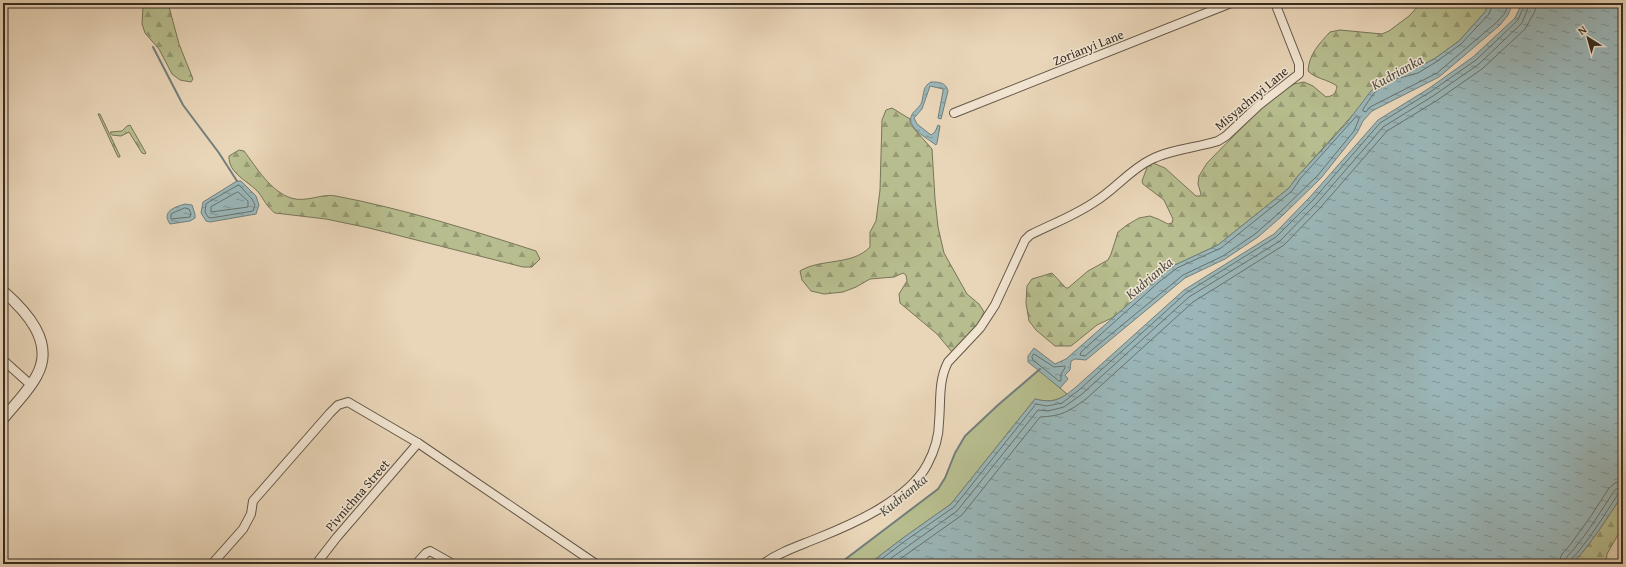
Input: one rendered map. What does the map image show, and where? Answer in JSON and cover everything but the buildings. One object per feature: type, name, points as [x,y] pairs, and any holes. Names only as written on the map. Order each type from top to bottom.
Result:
[{"type":"street","name":"Zorianyi Lane","points":[[954,113],[1231,3]]},
{"type":"street","name":"Misyachnyi Lane","points":[[763,564],[779,554],[818,538],[871,513],[900,496],[917,480],[928,465],[938,435],[941,386],[944,369],[948,362],[980,328],[1009,277],[1022,244],[1030,235],[1079,211],[1110,191],[1132,171],[1160,155],[1218,141],[1226,136],[1259,105],[1299,74],[1299,64],[1275,3]]},
{"type":"street","points":[[3,291],[29,316],[41,340],[42,356],[40,369],[31,385],[3,419]]},
{"type":"street","points":[[3,360],[31,385]]},
{"type":"street","points":[[212,564],[243,529],[251,514],[253,501],[338,405],[348,402],[418,443],[596,564]]},
{"type":"street","name":"Pivnichna Street","points":[[316,564],[337,537],[418,443]]},
{"type":"street","points":[[416,564],[426,553],[430,551],[452,564]]},
{"type":"green space","points":[[145,3],[168,3],[179,44],[193,79],[191,82],[180,80],[172,74],[159,49],[145,33],[142,24],[143,6]]},
{"type":"green space","points":[[1421,3],[1489,3],[1485,12],[1459,41],[1434,59],[1415,69],[1394,75],[1358,109],[1297,177],[1289,188],[1218,245],[1175,265],[1114,317],[1097,325],[1071,346],[1055,346],[1036,330],[1029,321],[1026,303],[1027,286],[1032,279],[1052,273],[1066,288],[1068,288],[1088,271],[1108,260],[1118,232],[1127,225],[1139,218],[1150,216],[1168,224],[1172,223],[1173,219],[1164,200],[1143,184],[1142,181],[1148,165],[1153,163],[1165,168],[1196,196],[1200,196],[1201,194],[1198,184],[1199,176],[1207,163],[1265,104],[1281,91],[1294,84],[1304,82],[1313,86],[1326,97],[1335,93],[1337,86],[1314,76],[1308,71],[1312,54],[1330,32],[1340,30],[1382,34],[1389,31],[1409,16]]},
{"type":"green space","points":[[892,108],[910,119],[910,124],[932,149],[938,227],[944,253],[967,294],[979,304],[986,315],[956,352],[952,352],[937,334],[900,303],[899,294],[907,281],[906,275],[903,273],[894,277],[870,279],[843,292],[824,294],[811,291],[802,280],[800,271],[808,267],[817,264],[845,260],[863,253],[870,247],[870,232],[876,221],[880,190],[882,120],[886,110]]},
{"type":"green space","points":[[98,114],[100,114],[120,157],[118,157]]},
{"type":"green space","points":[[130,125],[146,153],[145,154],[142,153],[129,132],[121,136],[112,135],[110,132],[122,131]]},
{"type":"green space","points":[[239,150],[244,151],[270,185],[283,195],[291,198],[308,199],[331,195],[387,207],[536,251],[540,259],[532,267],[523,267],[369,228],[326,219],[275,213],[259,193],[232,168],[229,156]]},
{"type":"green space","points":[[1039,370],[1067,394],[1059,399],[1051,401],[1035,399],[951,504],[869,564],[839,564],[938,489],[945,478],[955,453],[965,436]]},
{"type":"green space","points":[[1623,494],[1623,526],[1607,554],[1606,564],[1572,564],[1593,539]]},
{"type":"water","points":[[1489,3],[1513,3],[1508,15],[1500,25],[1439,77],[1372,111],[1363,121],[1357,133],[1321,178],[1258,237],[1225,259],[1185,278],[1086,360],[1075,359],[1071,361],[1070,370],[1065,375],[1068,379],[1060,388],[1028,362],[1028,356],[1034,348],[1055,364],[1066,359],[1175,265],[1218,245],[1289,188],[1297,177],[1345,125],[1371,91],[1380,83],[1394,75],[1415,69],[1434,59],[1459,41],[1485,12]]},
{"type":"water","points":[[1522,3],[1623,3],[1623,494],[1593,539],[1572,564],[869,564],[951,504],[1035,399],[1053,401],[1066,395],[1184,290],[1274,234],[1310,197],[1378,120],[1428,89],[1473,57],[1515,18]]},
{"type":"water","points":[[931,82],[939,82],[944,84],[948,91],[941,119],[938,118],[943,89],[930,86],[922,109],[914,118],[917,124],[931,135],[935,132],[938,125],[940,126],[936,145],[917,131],[911,122],[913,113],[920,106],[925,88]]},
{"type":"water","points":[[237,181],[241,181],[256,196],[259,205],[256,214],[210,222],[206,221],[201,213],[203,202]]},
{"type":"water","points":[[185,204],[192,205],[195,218],[190,221],[170,224],[167,216],[170,210]]},
{"type":"waterway","points":[[153,47],[183,105],[219,153],[237,181]]},
{"type":"waterway","name":"Kudrianka","points":[[839,564],[938,489],[945,478],[955,453],[965,436],[1040,369]]}]
